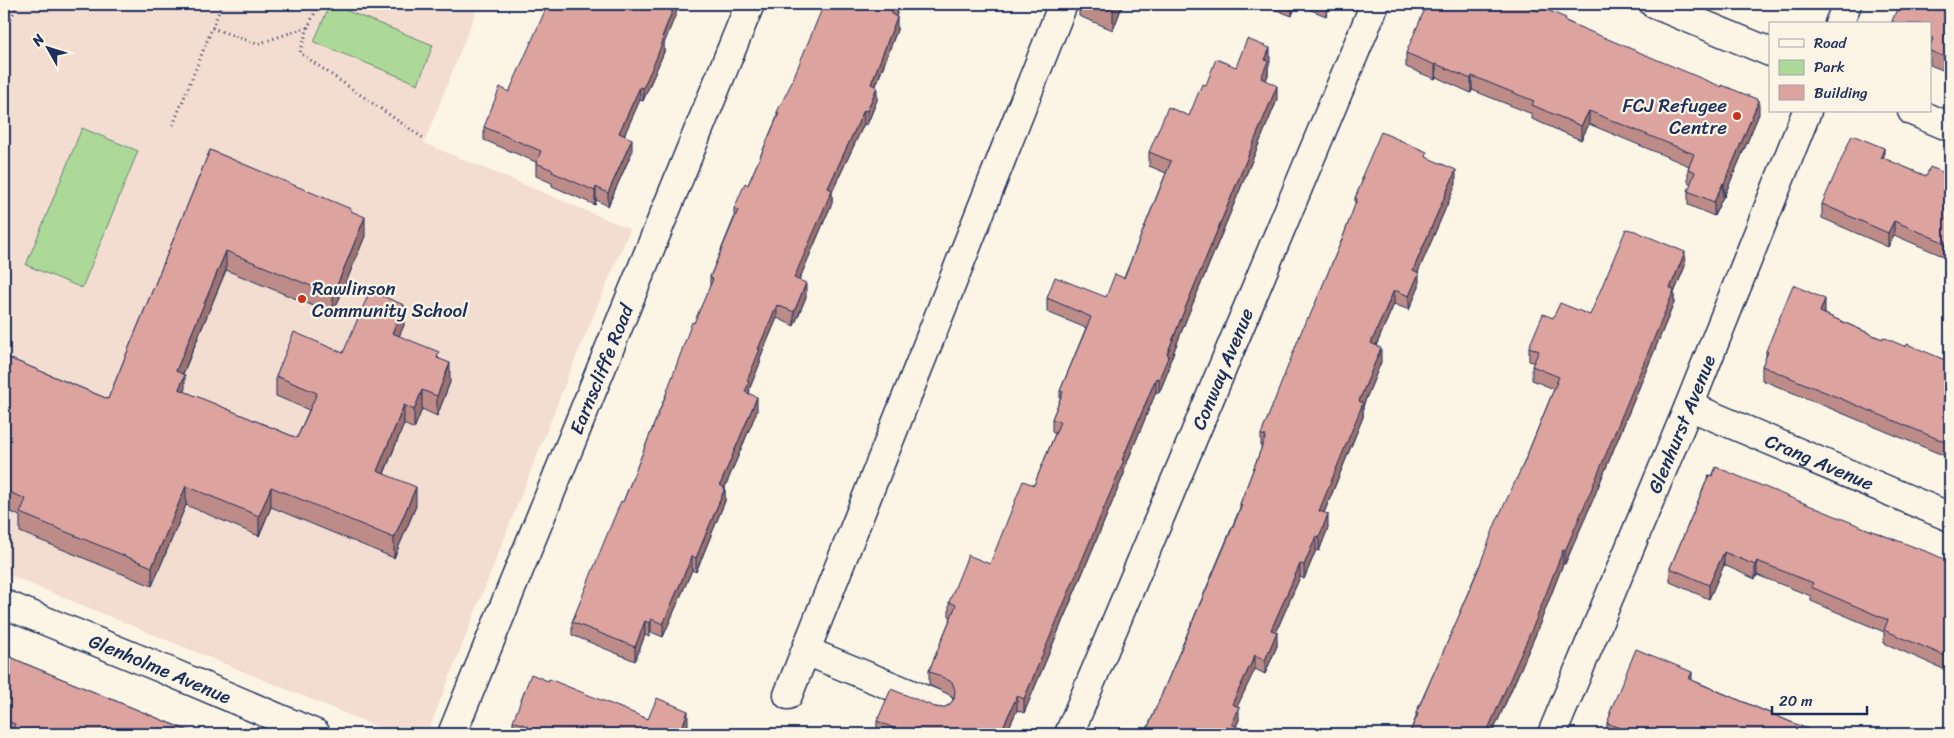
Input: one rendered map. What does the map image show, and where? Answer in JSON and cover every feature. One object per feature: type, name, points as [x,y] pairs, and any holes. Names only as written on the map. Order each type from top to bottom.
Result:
[{"type":"street","name":"Earnscliffe Road","points":[[452,734],[750,4]]},
{"type":"street","points":[[788,695],[1063,4]]},
{"type":"street","name":"Conway Avenue","points":[[1069,734],[1374,4]]},
{"type":"street","points":[[1654,4],[1769,52]]},
{"type":"street","points":[[1840,22],[1847,4]]},
{"type":"street","name":"Glenhurst Avenue","points":[[1552,734],[1689,406],[1807,112]]},
{"type":"street","points":[[1914,112],[1950,127]]},
{"type":"street","name":"Crang Avenue","points":[[1689,406],[1950,518]]},
{"type":"street","name":"Glenholme Avenue","points":[[4,604],[316,734]]},
{"type":"street","points":[[806,651],[940,706]]},
{"type":"path","points":[[4,32],[18,4]]},
{"type":"path","points":[[174,125],[222,4]]},
{"type":"path","points":[[319,4],[308,28],[300,53],[422,138]]},
{"type":"path","points":[[212,28],[257,44],[308,28]]},
{"type":"shaded area","name":"Rawlinson Community School","points":[[4,4],[479,4],[424,143],[630,229],[571,369],[429,729],[423,734],[395,734],[4,573]]},
{"type":"green space","points":[[330,4],[433,45],[418,84],[314,42]]},
{"type":"green space","points":[[82,128],[138,151],[82,288],[26,265]]},
{"type":"building","points":[[548,4],[675,4],[662,37],[664,38],[656,59],[643,88],[640,87],[619,133],[632,139],[608,193],[596,187],[595,191],[552,172],[553,170],[536,163],[541,151],[484,127],[500,87],[509,92]]},
{"type":"building","points":[[824,4],[895,4],[891,14],[897,17],[871,84],[877,87],[867,111],[864,110],[828,188],[832,190],[794,278],[806,283],[794,312],[777,305],[758,349],[760,349],[747,381],[749,382],[745,392],[757,397],[720,485],[725,488],[696,558],[692,556],[663,624],[651,619],[649,623],[645,621],[635,647],[572,622],[665,397],[692,322],[694,323],[713,279],[710,277],[738,210],[734,209],[745,183],[748,185],[779,113],[777,112],[790,86]]},
{"type":"building","points":[[1427,4],[1521,4],[1538,11],[1540,7],[1566,18],[1565,21],[1722,87],[1722,85],[1759,100],[1724,184],[1714,202],[1688,191],[1695,172],[1688,169],[1694,154],[1589,111],[1581,126],[1532,105],[1534,101],[1472,76],[1471,79],[1406,53]]},
{"type":"building","points":[[1899,4],[1950,4],[1950,59],[1932,52],[1932,22],[1892,21]]},
{"type":"building","points":[[1247,39],[1270,48],[1265,60],[1268,61],[1261,78],[1277,86],[1186,306],[1167,354],[1169,355],[1159,379],[1156,378],[1122,460],[1124,460],[1024,699],[1017,696],[1000,734],[908,734],[877,721],[891,689],[935,707],[943,708],[954,699],[955,690],[952,682],[929,671],[956,605],[949,602],[968,555],[990,564],[1023,481],[1034,485],[1060,422],[1052,419],[1063,392],[1060,391],[1091,317],[1047,298],[1055,277],[1106,297],[1115,274],[1124,278],[1171,161],[1149,152],[1168,107],[1189,116],[1202,84],[1206,85],[1216,59],[1236,67]]},
{"type":"building","points":[[1381,132],[1427,152],[1426,157],[1456,170],[1413,270],[1419,273],[1409,296],[1394,290],[1371,343],[1381,348],[1359,401],[1363,403],[1319,511],[1328,514],[1319,538],[1316,536],[1304,565],[1300,564],[1271,630],[1277,632],[1265,660],[1255,655],[1232,704],[1239,707],[1232,724],[1239,728],[1237,734],[1145,734],[1242,505],[1240,504],[1266,436],[1261,435],[1307,317],[1309,318],[1343,237],[1357,199],[1355,198],[1364,177],[1362,176]]},
{"type":"building","points":[[1852,135],[1884,148],[1881,157],[1926,176],[1930,167],[1950,175],[1950,245],[1894,221],[1888,233],[1822,204]]},
{"type":"building","points":[[210,150],[351,209],[351,211],[365,217],[333,295],[226,251],[176,371],[185,375],[179,389],[297,438],[317,393],[276,376],[294,332],[343,353],[370,291],[404,305],[392,333],[439,352],[437,358],[450,363],[437,396],[422,390],[414,410],[404,405],[377,471],[416,487],[394,538],[271,487],[259,516],[186,486],[152,567],[20,513],[26,499],[4,490],[4,356],[108,399]]},
{"type":"building","points":[[1626,229],[1685,252],[1670,288],[1674,290],[1589,495],[1565,551],[1563,550],[1535,622],[1486,734],[1409,734],[1418,714],[1416,713],[1478,570],[1496,522],[1523,465],[1559,377],[1532,366],[1539,351],[1529,347],[1543,314],[1553,318],[1560,303],[1590,315]]},
{"type":"building","points":[[1793,285],[1825,299],[1820,312],[1882,339],[1883,337],[1906,347],[1907,344],[1950,362],[1950,444],[1762,366],[1768,352],[1766,351]]},
{"type":"building","points":[[1716,467],[1950,562],[1950,658],[1884,630],[1888,620],[1811,587],[1813,583],[1757,561],[1755,565],[1724,552],[1709,585],[1670,568],[1709,475],[1712,476]]},
{"type":"building","points":[[1636,649],[1692,672],[1689,679],[1819,734],[1634,734],[1607,723]]},
{"type":"building","points":[[4,654],[196,734],[11,734],[15,724],[4,720]]},
{"type":"building","points":[[531,674],[548,681],[549,679],[648,719],[657,698],[688,711],[680,733],[683,734],[525,734],[528,726],[513,721]]},
{"type":"place","name":"FCJ Refugee Centre","points":[[1737,116]]},
{"type":"place","name":"Rawlinson Community School","points":[[302,299]]}]
